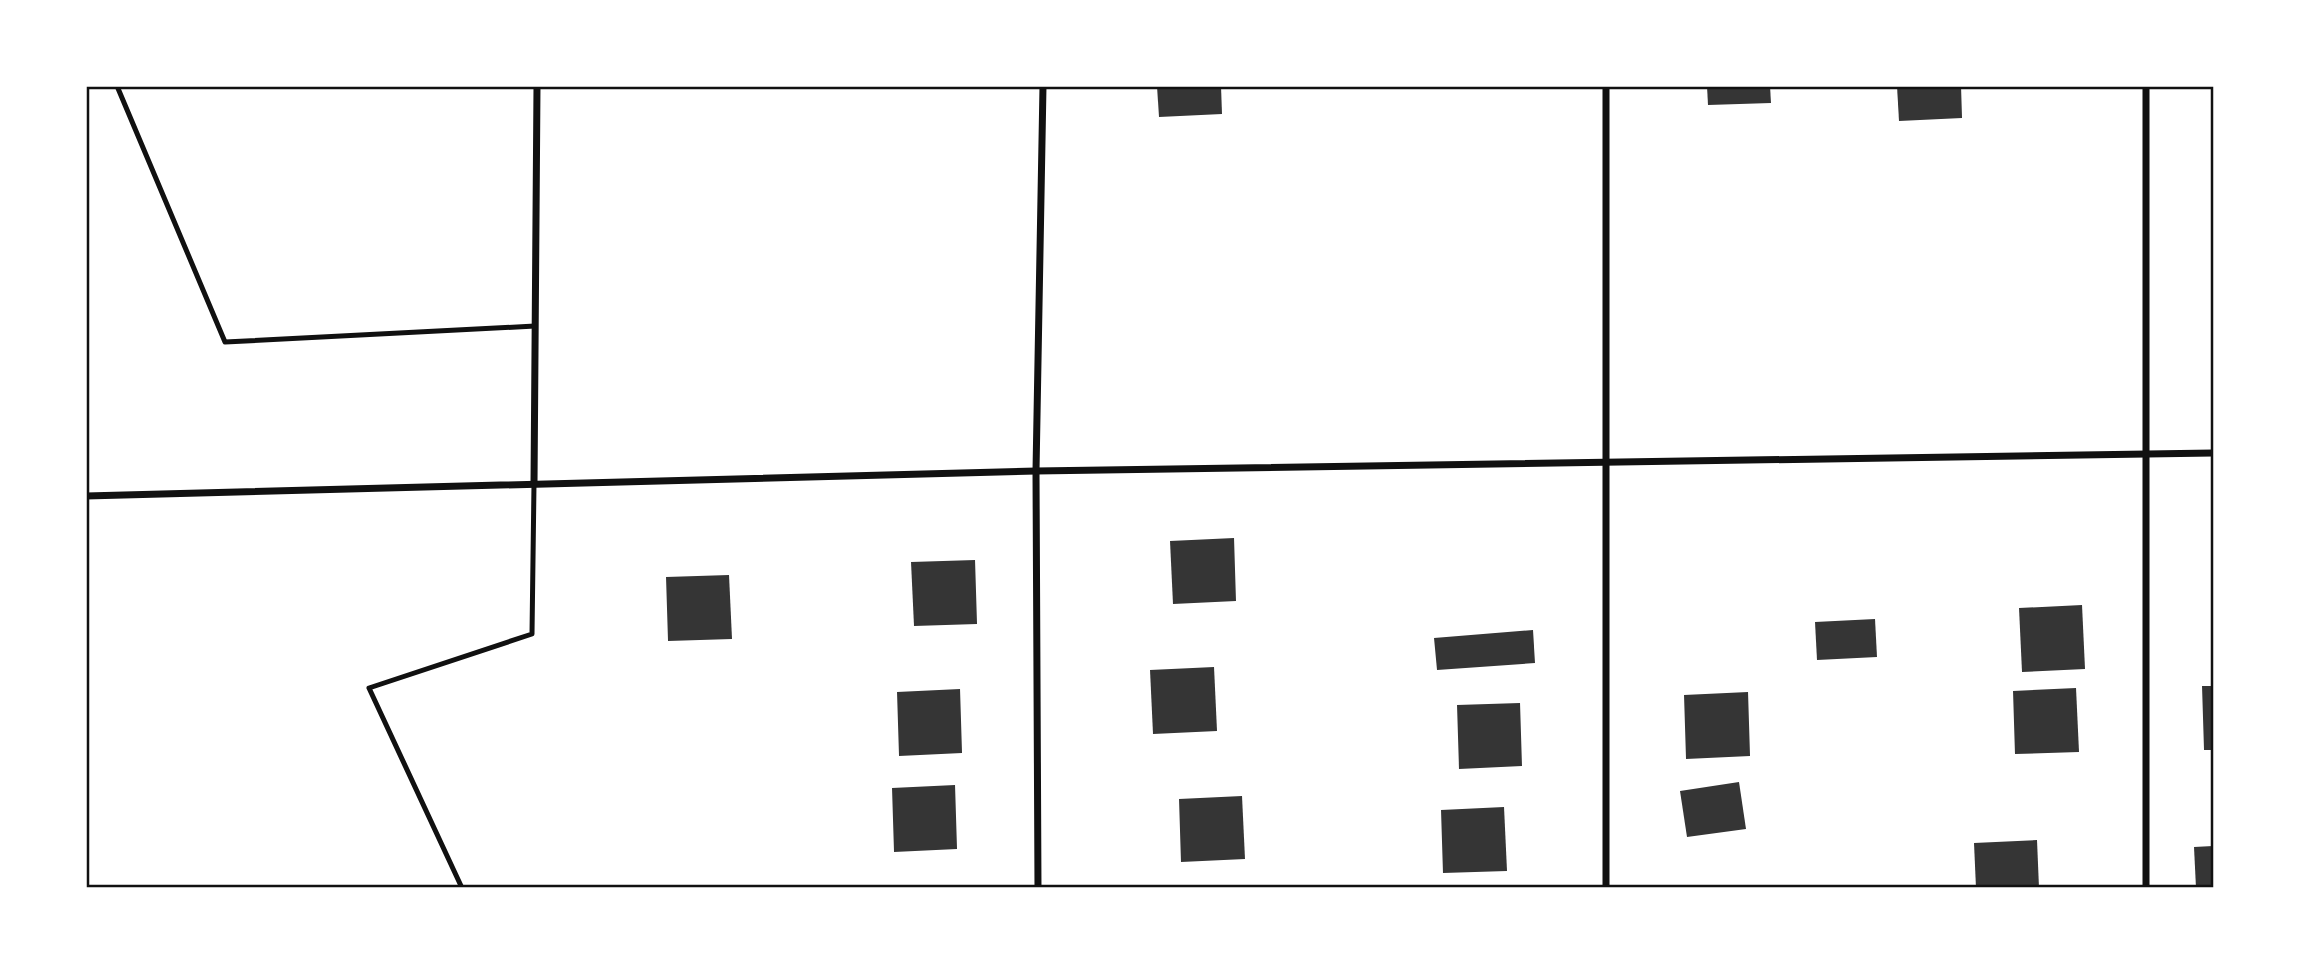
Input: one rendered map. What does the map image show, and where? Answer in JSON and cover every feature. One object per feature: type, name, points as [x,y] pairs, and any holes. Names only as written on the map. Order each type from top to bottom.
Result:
[{"type":"street","points":[[534,484],[537,86]]},
{"type":"street","points":[[1038,888],[1036,471],[1043,86]]},
{"type":"street","points":[[1606,86],[1606,888]]},
{"type":"street","points":[[2146,86],[2146,888]]},
{"type":"street","points":[[86,496],[1036,471],[2213,453]]},
{"type":"lane","points":[[117,86],[225,342],[535,326]]},
{"type":"lane","points":[[462,888],[369,688],[531,634],[534,484]]},
{"type":"building","points":[[1157,86],[1221,86],[1222,114],[1159,117]]},
{"type":"building","points":[[1707,86],[1770,86],[1771,103],[1708,105]]},
{"type":"building","points":[[1897,86],[1961,86],[1962,118],[1899,121]]},
{"type":"building","points":[[1234,538],[1236,601],[1173,604],[1170,541]]},
{"type":"building","points":[[975,560],[977,624],[914,626],[911,562]]},
{"type":"building","points":[[729,575],[732,639],[668,641],[666,577]]},
{"type":"building","points":[[2082,605],[2085,669],[2022,672],[2019,608]]},
{"type":"building","points":[[1875,619],[1877,657],[1817,660],[1815,622]]},
{"type":"building","points":[[1533,630],[1535,663],[1437,670],[1434,638]]},
{"type":"building","points":[[1214,667],[1217,731],[1153,734],[1150,670]]},
{"type":"building","points":[[2202,686],[2213,686],[2213,750],[2204,750]]},
{"type":"building","points":[[2076,688],[2079,752],[2015,754],[2013,691]]},
{"type":"building","points":[[960,689],[962,753],[899,756],[897,692]]},
{"type":"building","points":[[1748,692],[1750,756],[1686,759],[1684,695]]},
{"type":"building","points":[[1520,703],[1522,766],[1459,769],[1457,705]]},
{"type":"building","points":[[1739,782],[1746,829],[1687,837],[1680,791]]},
{"type":"building","points":[[955,785],[957,849],[894,852],[892,788]]},
{"type":"building","points":[[1242,796],[1245,859],[1181,862],[1179,799]]},
{"type":"building","points":[[1504,807],[1507,871],[1443,873],[1441,810]]},
{"type":"building","points":[[2037,840],[2039,888],[1976,888],[1974,843]]},
{"type":"building","points":[[2213,846],[2213,888],[2196,888],[2194,847]]}]
